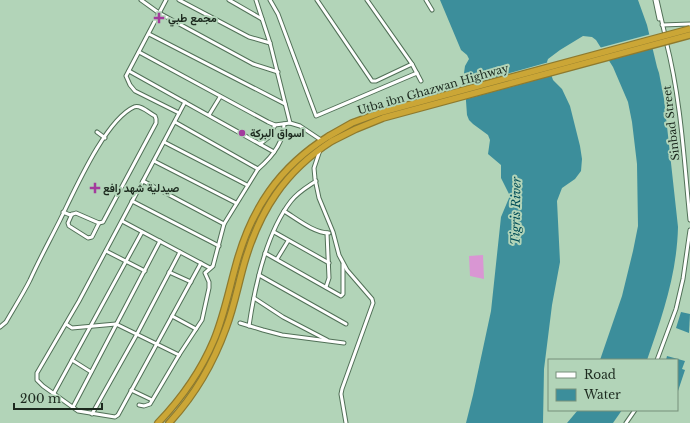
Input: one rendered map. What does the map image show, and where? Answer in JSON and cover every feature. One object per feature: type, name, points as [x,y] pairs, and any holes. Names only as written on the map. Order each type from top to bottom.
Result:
[{"type":"highway","name":"Utba ibn Ghazwan Highway","points":[[168,423],[197,388],[215,356],[230,316],[252,239],[264,212],[282,185],[330,138],[352,123],[387,111],[690,28]]},
{"type":"highway","name":"Utba ibn Ghazwan Highway","points":[[158,423],[183,393],[210,348],[220,324],[230,292],[243,242],[258,206],[283,173],[303,154],[321,140],[356,129],[383,118],[690,35]]},
{"type":"street","points":[[141,0],[159,13],[253,64],[278,72]]},
{"type":"street","points":[[166,0],[126,76],[135,91],[179,113]]},
{"type":"street","points":[[179,0],[248,38],[270,43]]},
{"type":"street","points":[[229,0],[263,19]]},
{"type":"street","points":[[256,0],[270,43],[290,123]]},
{"type":"street","points":[[270,0],[278,14],[316,116],[416,73]]},
{"type":"street","points":[[317,0],[372,81],[376,81],[412,64]]},
{"type":"street","points":[[367,0],[412,64],[421,82]]},
{"type":"street","points":[[426,0],[432,10]]},
{"type":"street","name":"Sinbad Street","points":[[656,0],[659,20],[662,25],[674,75],[690,220]]},
{"type":"street","points":[[662,25],[690,24]]},
{"type":"street","points":[[149,34],[285,104]]},
{"type":"street","points":[[139,52],[220,97],[275,125],[290,123],[306,129],[321,140]]},
{"type":"street","points":[[129,71],[274,152]]},
{"type":"street","points":[[209,116],[220,97]]},
{"type":"street","points":[[185,102],[106,251],[37,373],[37,380],[78,412],[115,417],[118,415],[201,263]]},
{"type":"street","points":[[0,327],[6,322],[29,281],[60,218],[64,212],[86,167],[119,118],[134,107],[140,107],[155,116],[156,122],[103,222],[99,223],[92,237],[88,238],[71,228],[68,223],[60,218]]},
{"type":"street","points":[[175,122],[258,169]]},
{"type":"street","points":[[139,405],[147,406],[152,400],[202,320],[209,288],[209,282],[205,273],[213,266],[224,224],[258,169],[274,152],[282,140],[284,124]]},
{"type":"street","points":[[260,144],[269,137],[275,125]]},
{"type":"street","points":[[97,132],[105,138]]},
{"type":"street","points":[[164,142],[247,185]]},
{"type":"street","points":[[320,149],[314,168],[319,198],[343,263],[372,299],[373,303],[342,389],[346,423]]},
{"type":"street","points":[[154,162],[236,203]]},
{"type":"street","points":[[143,181],[224,224]]},
{"type":"street","points":[[249,326],[259,275],[265,253],[274,232],[284,211],[297,195],[316,182]]},
{"type":"street","points":[[132,201],[219,246]]},
{"type":"street","points":[[284,211],[309,226],[327,233],[332,232]]},
{"type":"street","points":[[64,212],[72,214],[76,212],[99,223]]},
{"type":"street","points":[[68,223],[72,214]]},
{"type":"street","points":[[122,221],[210,268]]},
{"type":"street","points":[[657,359],[676,309],[683,279],[690,230]]},
{"type":"street","points":[[54,393],[142,232]]},
{"type":"street","points":[[274,232],[329,263]]},
{"type":"street","points":[[326,287],[329,278],[327,233]]},
{"type":"street","points":[[73,407],[160,241]]},
{"type":"street","points":[[277,259],[288,241]]},
{"type":"street","points":[[106,251],[145,271]]},
{"type":"street","points":[[92,414],[137,334],[180,252]]},
{"type":"street","points":[[265,253],[341,296],[343,294],[343,263]]},
{"type":"street","points":[[170,272],[191,282]]},
{"type":"street","points":[[259,275],[346,324]]},
{"type":"street","points":[[254,298],[284,317],[329,341]]},
{"type":"street","points":[[172,316],[196,329]]},
{"type":"street","points":[[240,323],[282,335],[344,343]]},
{"type":"street","points":[[66,324],[72,328],[116,324],[179,355]]},
{"type":"street","points":[[72,360],[91,372]]},
{"type":"street","points":[[131,390],[152,400]]},
{"type":"street","points":[[626,423],[634,411]]},
{"type":"shaded area","points":[[483,255],[484,279],[470,276],[469,256]]},
{"type":"water","name":"Tigris River","points":[[440,0],[638,0],[647,25],[659,73],[664,99],[678,227],[672,278],[647,359],[600,359],[622,296],[638,226],[637,164],[632,122],[628,102],[613,67],[596,40],[592,37],[583,36],[560,50],[548,59],[547,62],[553,80],[562,89],[570,106],[582,159],[581,171],[575,179],[562,188],[557,201],[560,262],[552,305],[544,369],[543,423],[466,423],[491,311],[501,217],[509,198],[509,194],[501,178],[501,165],[488,154],[490,140],[488,135],[473,124],[467,115],[464,73],[465,66],[469,59],[461,50]]},
{"type":"water","points":[[681,312],[690,314],[689,333],[676,328]]},
{"type":"water","points":[[667,356],[678,359],[666,359]]},
{"type":"water","points":[[678,359],[685,361],[682,369],[685,370],[678,391]]},
{"type":"water","points":[[577,411],[621,411],[613,423],[567,423]]},
{"type":"pier","points":[[651,34],[654,48],[607,61],[599,48]]},
{"type":"pier","points":[[549,62],[554,75],[463,100],[463,86]]},
{"type":"place","name":"مجمع طبي","points":[[159,18]]},
{"type":"place","name":"اسواق البركة","points":[[242,133]]},
{"type":"place","name":"صيدلية شهد رافع","points":[[95,188]]}]
